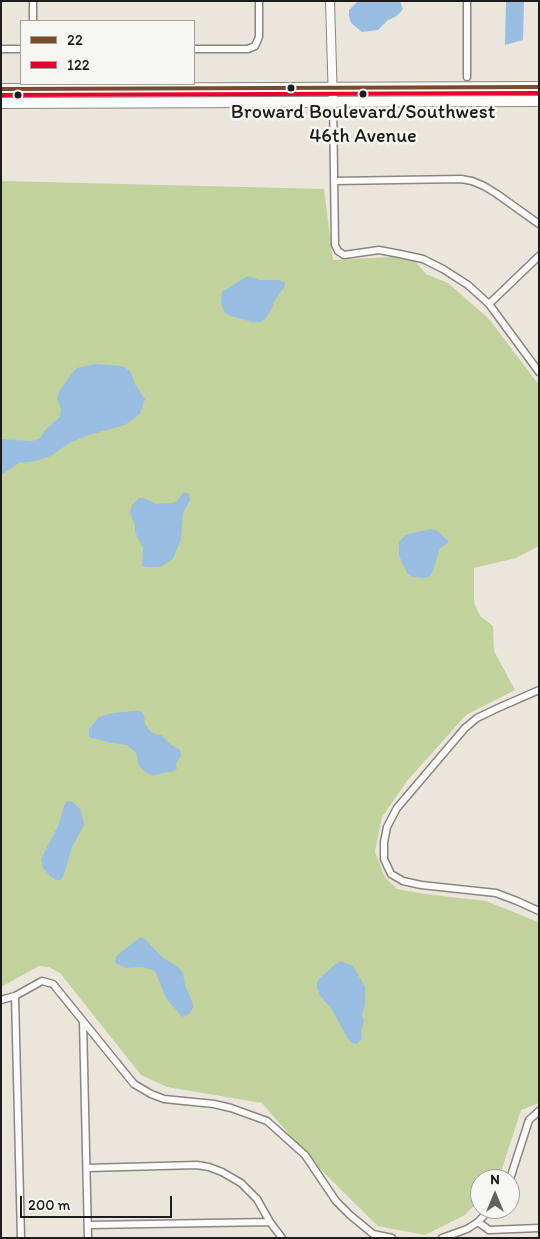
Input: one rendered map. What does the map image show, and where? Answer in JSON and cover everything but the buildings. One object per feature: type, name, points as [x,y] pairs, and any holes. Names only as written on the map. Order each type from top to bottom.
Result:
[{"type":"main road","points":[[1,88],[33,86],[54,89],[539,87]]},
{"type":"main road","points":[[6,103],[25,95],[33,86]]},
{"type":"main road","points":[[34,103],[44,94],[54,89]]},
{"type":"main road","points":[[6,103],[539,101]]},
{"type":"street","points":[[33,1],[33,20]]},
{"type":"street","points":[[195,49],[248,49],[254,46],[259,37],[259,1]]},
{"type":"street","points":[[330,1],[335,245],[338,251],[344,254],[379,250],[423,259],[443,269],[468,285],[489,304],[539,372]]},
{"type":"street","points":[[467,1],[467,77]]},
{"type":"street","points":[[1,49],[20,49]]},
{"type":"street","points":[[334,181],[461,179],[484,186],[498,194],[539,224]]},
{"type":"street","points":[[489,304],[539,256]]},
{"type":"street","points":[[538,909],[496,893],[421,885],[403,881],[392,874],[384,858],[384,842],[388,827],[397,808],[464,728],[477,718],[539,690]]},
{"type":"street","points":[[1,1000],[14,996],[37,983],[47,981],[52,984],[134,1084],[164,1100],[214,1104],[267,1121],[305,1155],[336,1201],[373,1236],[392,1238]]},
{"type":"street","points":[[14,996],[21,1238]]},
{"type":"street","points":[[83,1021],[88,1238]]},
{"type":"street","points":[[514,1169],[520,1151],[523,1134],[529,1120],[539,1112]]},
{"type":"street","points":[[87,1168],[197,1165],[209,1167],[241,1183],[258,1199],[270,1222],[282,1238]]},
{"type":"street","points":[[442,1238],[467,1229],[481,1219]]},
{"type":"street","points":[[88,1225],[270,1222]]},
{"type":"street","points":[[478,1222],[489,1234],[539,1228]]},
{"type":"green space","points":[[1,181],[324,189],[333,260],[410,256],[426,274],[448,283],[489,319],[539,385],[539,546],[516,558],[474,568],[474,603],[480,616],[493,626],[494,651],[515,690],[466,715],[407,781],[382,817],[375,852],[385,877],[397,889],[486,901],[539,923],[539,1103],[521,1110],[502,1169],[470,1169],[470,1210],[465,1215],[425,1235],[378,1226],[313,1162],[262,1103],[167,1087],[141,1075],[60,973],[49,967],[39,966],[1,987]]},
{"type":"water","points":[[358,1],[400,1],[403,9],[397,16],[388,20],[378,30],[362,32],[351,23],[349,16],[349,10]]},
{"type":"water","points":[[506,1],[524,1],[523,40],[505,45]]},
{"type":"water","points":[[249,276],[259,280],[280,280],[285,283],[269,314],[260,322],[252,322],[231,316],[225,313],[221,303],[222,292]]},
{"type":"water","points":[[95,364],[121,366],[130,371],[135,384],[145,399],[140,414],[125,425],[69,443],[51,456],[36,461],[19,463],[1,475],[1,439],[31,441],[39,439],[46,429],[60,417],[61,409],[57,398],[71,375],[77,368]]},
{"type":"water","points":[[184,492],[189,494],[190,500],[183,513],[181,539],[173,559],[160,567],[142,566],[143,548],[135,532],[135,525],[130,513],[132,505],[139,498],[144,498],[155,504],[172,503],[177,501]]},
{"type":"water","points":[[431,529],[438,531],[448,543],[440,548],[433,571],[429,577],[413,577],[408,574],[399,555],[399,542],[405,535]]},
{"type":"water","points":[[142,712],[145,724],[151,732],[161,735],[180,750],[181,756],[176,763],[177,769],[153,776],[139,766],[136,753],[127,745],[89,737],[89,729],[99,717],[113,713]]},
{"type":"water","points":[[69,801],[73,802],[80,809],[84,825],[72,847],[63,877],[60,880],[56,880],[43,868],[41,859],[59,824],[64,806]]},
{"type":"water","points":[[141,937],[162,957],[178,967],[183,973],[185,985],[193,1004],[193,1008],[188,1015],[182,1017],[166,998],[155,971],[143,967],[126,968],[115,963],[116,956]]},
{"type":"water","points":[[340,961],[353,966],[365,987],[365,1004],[362,1015],[364,1021],[361,1030],[362,1039],[357,1044],[352,1043],[348,1039],[331,1008],[321,997],[317,988],[317,982],[320,978]]},
{"type":"transit line","name":"22","points":[[1,89],[539,87]]},
{"type":"transit line","name":"122","points":[[1,95],[539,93]]},
{"type":"place","name":"Broward Boulevard/Southwest 46th Avenue","points":[[363,94]]}]
